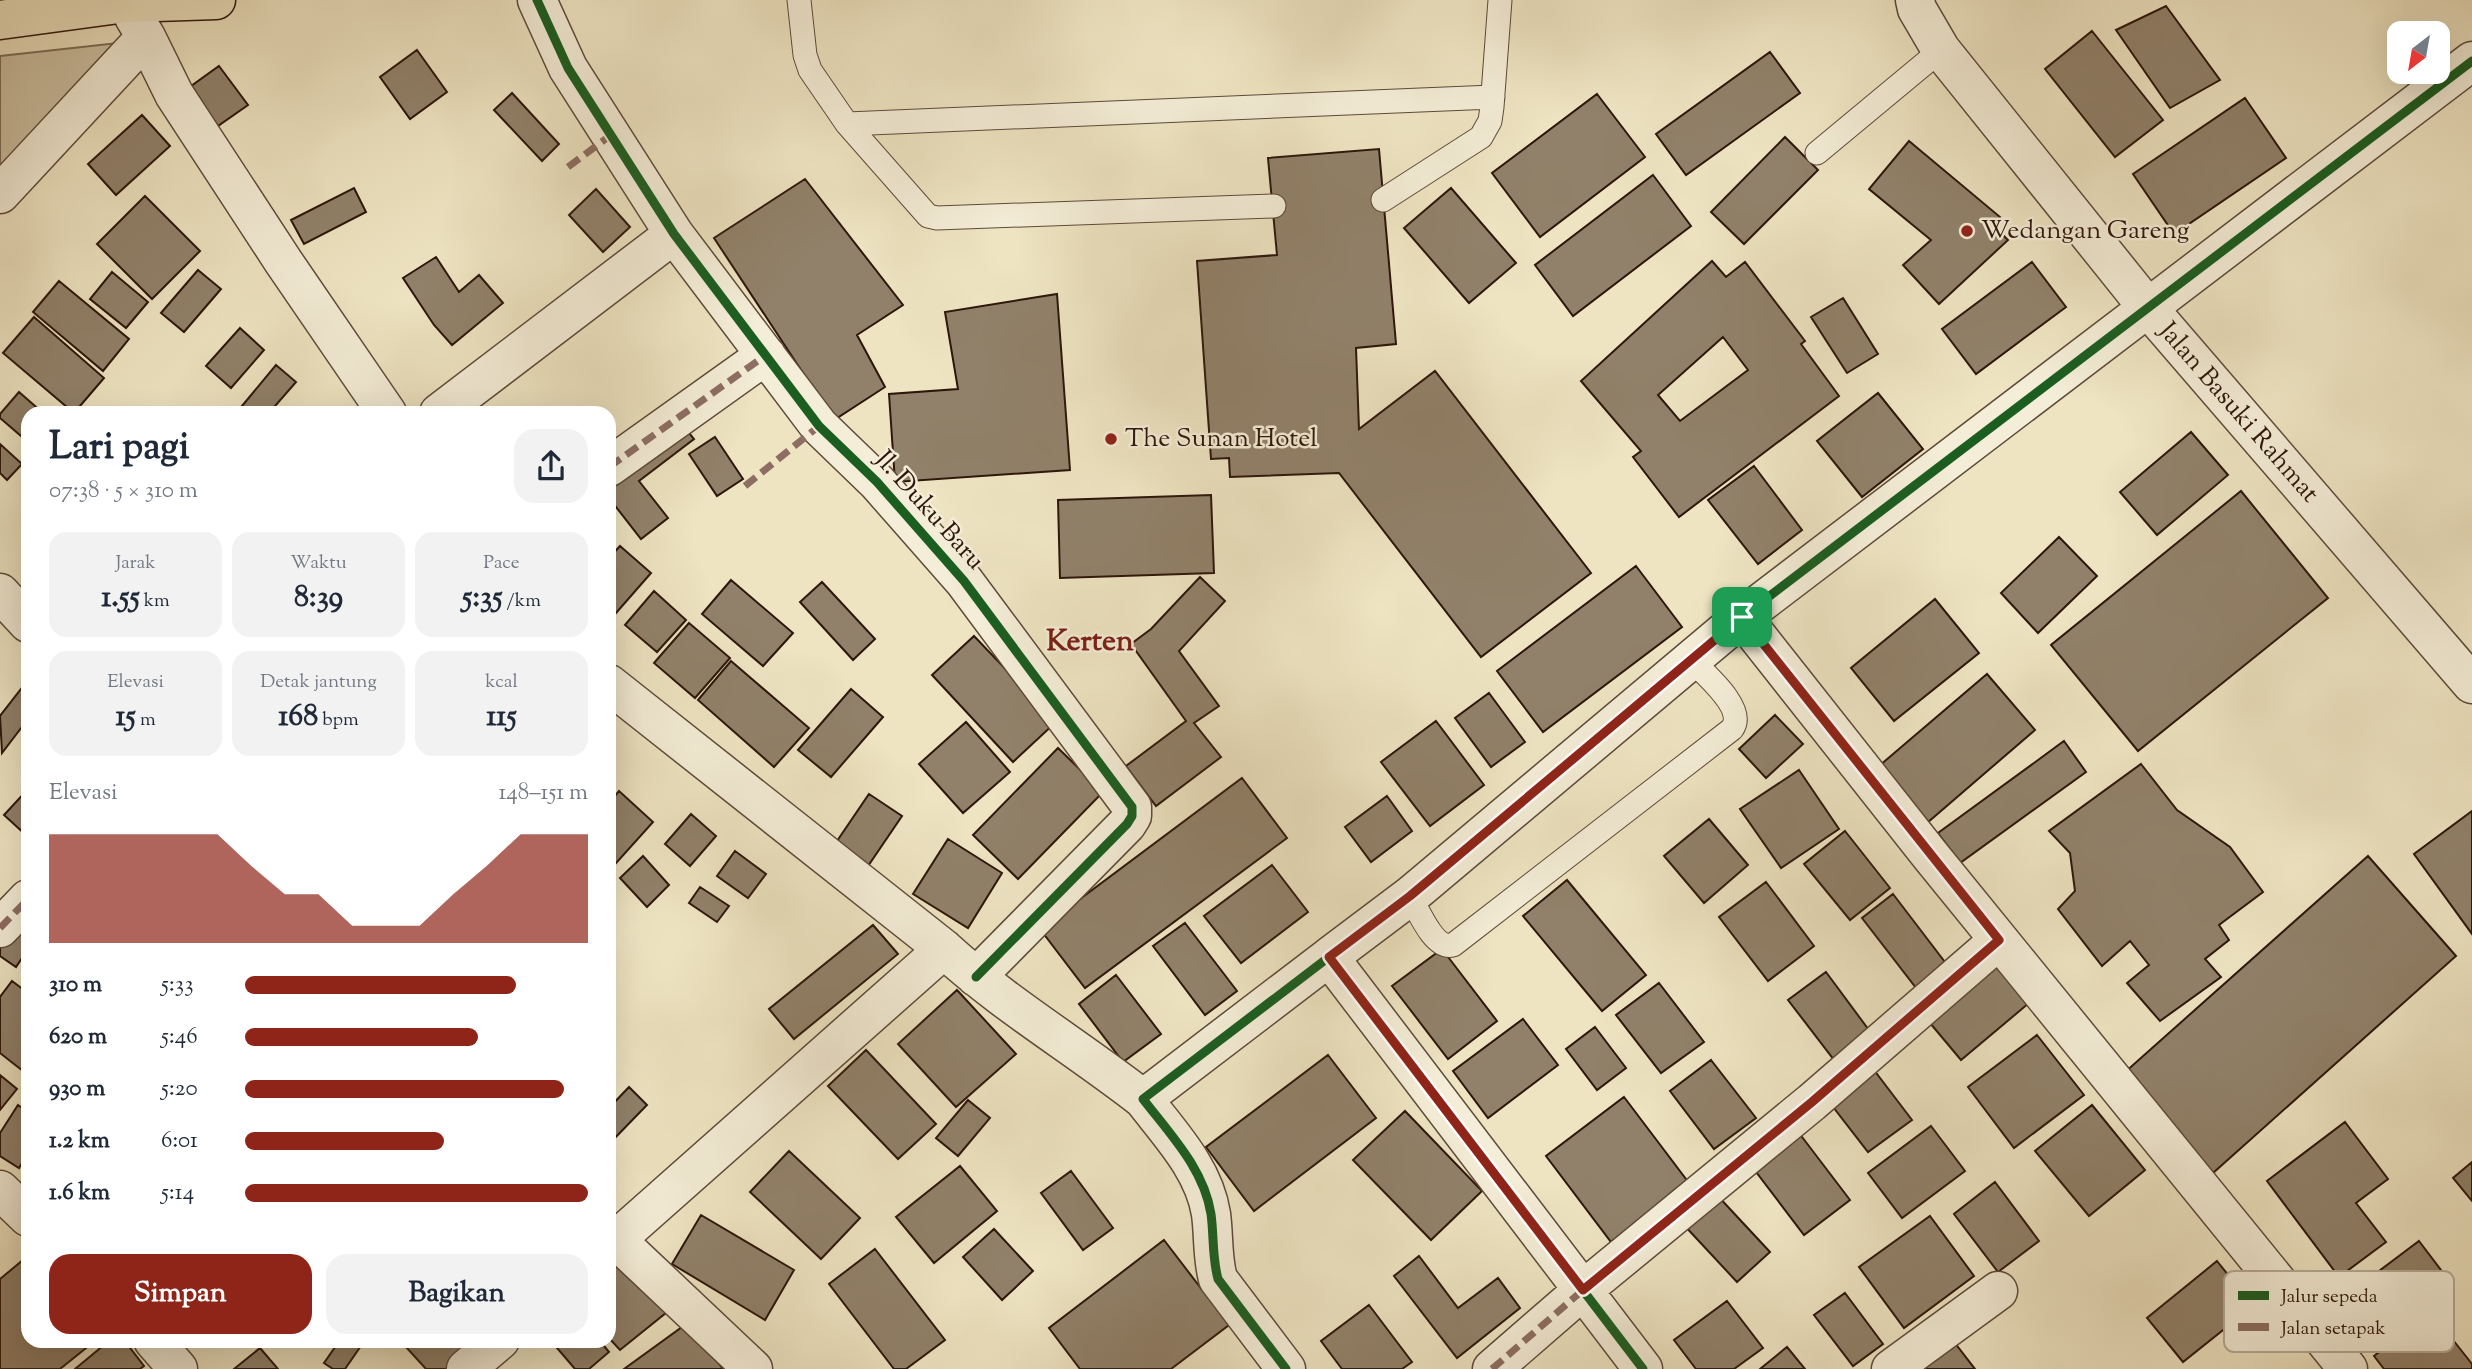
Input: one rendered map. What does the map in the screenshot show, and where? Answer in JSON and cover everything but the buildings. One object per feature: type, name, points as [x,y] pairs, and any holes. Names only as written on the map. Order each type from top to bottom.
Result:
[{"type":"highway","points":[[0,20],[125,2],[216,0]]},
{"type":"street","points":[[125,2],[181,105],[382,406]]},
{"type":"street","name":"Jalan Basuki Rahmat","points":[[1926,24],[2148,308],[2472,684]]},
{"type":"street","name":"Jl. Duku Baru","points":[[549,28],[674,234],[819,426],[877,482],[964,581],[1132,807],[1132,816],[1127,824],[976,977]]},
{"type":"street","points":[[0,194],[146,37]]},
{"type":"street","points":[[1143,1100],[1410,896],[1742,617],[2472,61]]},
{"type":"street","points":[[448,406],[674,234]]},
{"type":"street","points":[[616,462],[766,355]]},
{"type":"street","points":[[0,593],[21,616]]},
{"type":"street","points":[[1742,617],[2268,1271]]},
{"type":"street","points":[[616,690],[976,977],[1091,1059],[1143,1100],[1199,1175],[1211,1213],[1213,1262],[1218,1279],[1286,1369]]},
{"type":"street","points":[[0,928],[21,906]]},
{"type":"street","points":[[1492,1369],[1583,1290],[1812,1102],[1999,940]]},
{"type":"street","points":[[616,1236],[944,949]]},
{"type":"street","points":[[1329,957],[1643,1369]]},
{"type":"street","points":[[0,1190],[21,1210]]},
{"type":"street","points":[[616,1245],[753,1369]]},
{"type":"street","points":[[1891,1369],[1998,1291]]},
{"type":"street","points":[[160,1348],[178,1369]]},
{"type":"street","points":[[466,1369],[490,1348]]},
{"type":"street","points":[[2333,1352],[2347,1369]]},
{"type":"lane","points":[[1383,200],[1481,137],[1490,121],[1500,0]]},
{"type":"lane","points":[[800,8],[805,55],[810,70],[847,124],[922,211],[937,218],[1274,206]]},
{"type":"lane","points":[[1817,153],[1926,24]]},
{"type":"lane","points":[[847,124],[1493,97]]},
{"type":"lane","points":[[1410,896],[1428,928],[1441,944],[1446,947],[1452,945],[1732,729],[1736,723],[1736,715],[1726,697],[1691,660]]},
{"type":"shaded area","points":[[118,43],[0,172],[0,56]]},
{"type":"marked path","points":[[568,167],[611,135]]},
{"type":"marked path","points":[[616,462],[766,355]]},
{"type":"marked path","points":[[745,486],[819,426]]},
{"type":"marked path","points":[[0,928],[21,906]]},
{"type":"marked path","points":[[1492,1369],[1583,1290],[1812,1102],[1999,940]]},
{"type":"cycle path","points":[[537,0],[568,68],[674,234],[819,426],[877,482],[964,581],[1132,807],[1132,816],[1127,824],[976,977]]},
{"type":"cycle path","points":[[1329,957],[1410,896],[1742,617],[2472,61]]},
{"type":"cycle path","points":[[1286,1369],[1218,1279],[1211,1214],[1201,1182],[1175,1139],[1143,1099],[1329,957],[1643,1369]]},
{"type":"place","name":"Wedangan Gareng","points":[[1967,231]]},
{"type":"place","name":"The Sunan Hotel","points":[[1111,439]]},
{"type":"district","name":"Kerten","points":[[1090,642]]},
{"type":"route","points":[[1742,617],[1999,940],[1812,1102],[1583,1290],[1329,957],[1410,896],[1742,617]]}]
